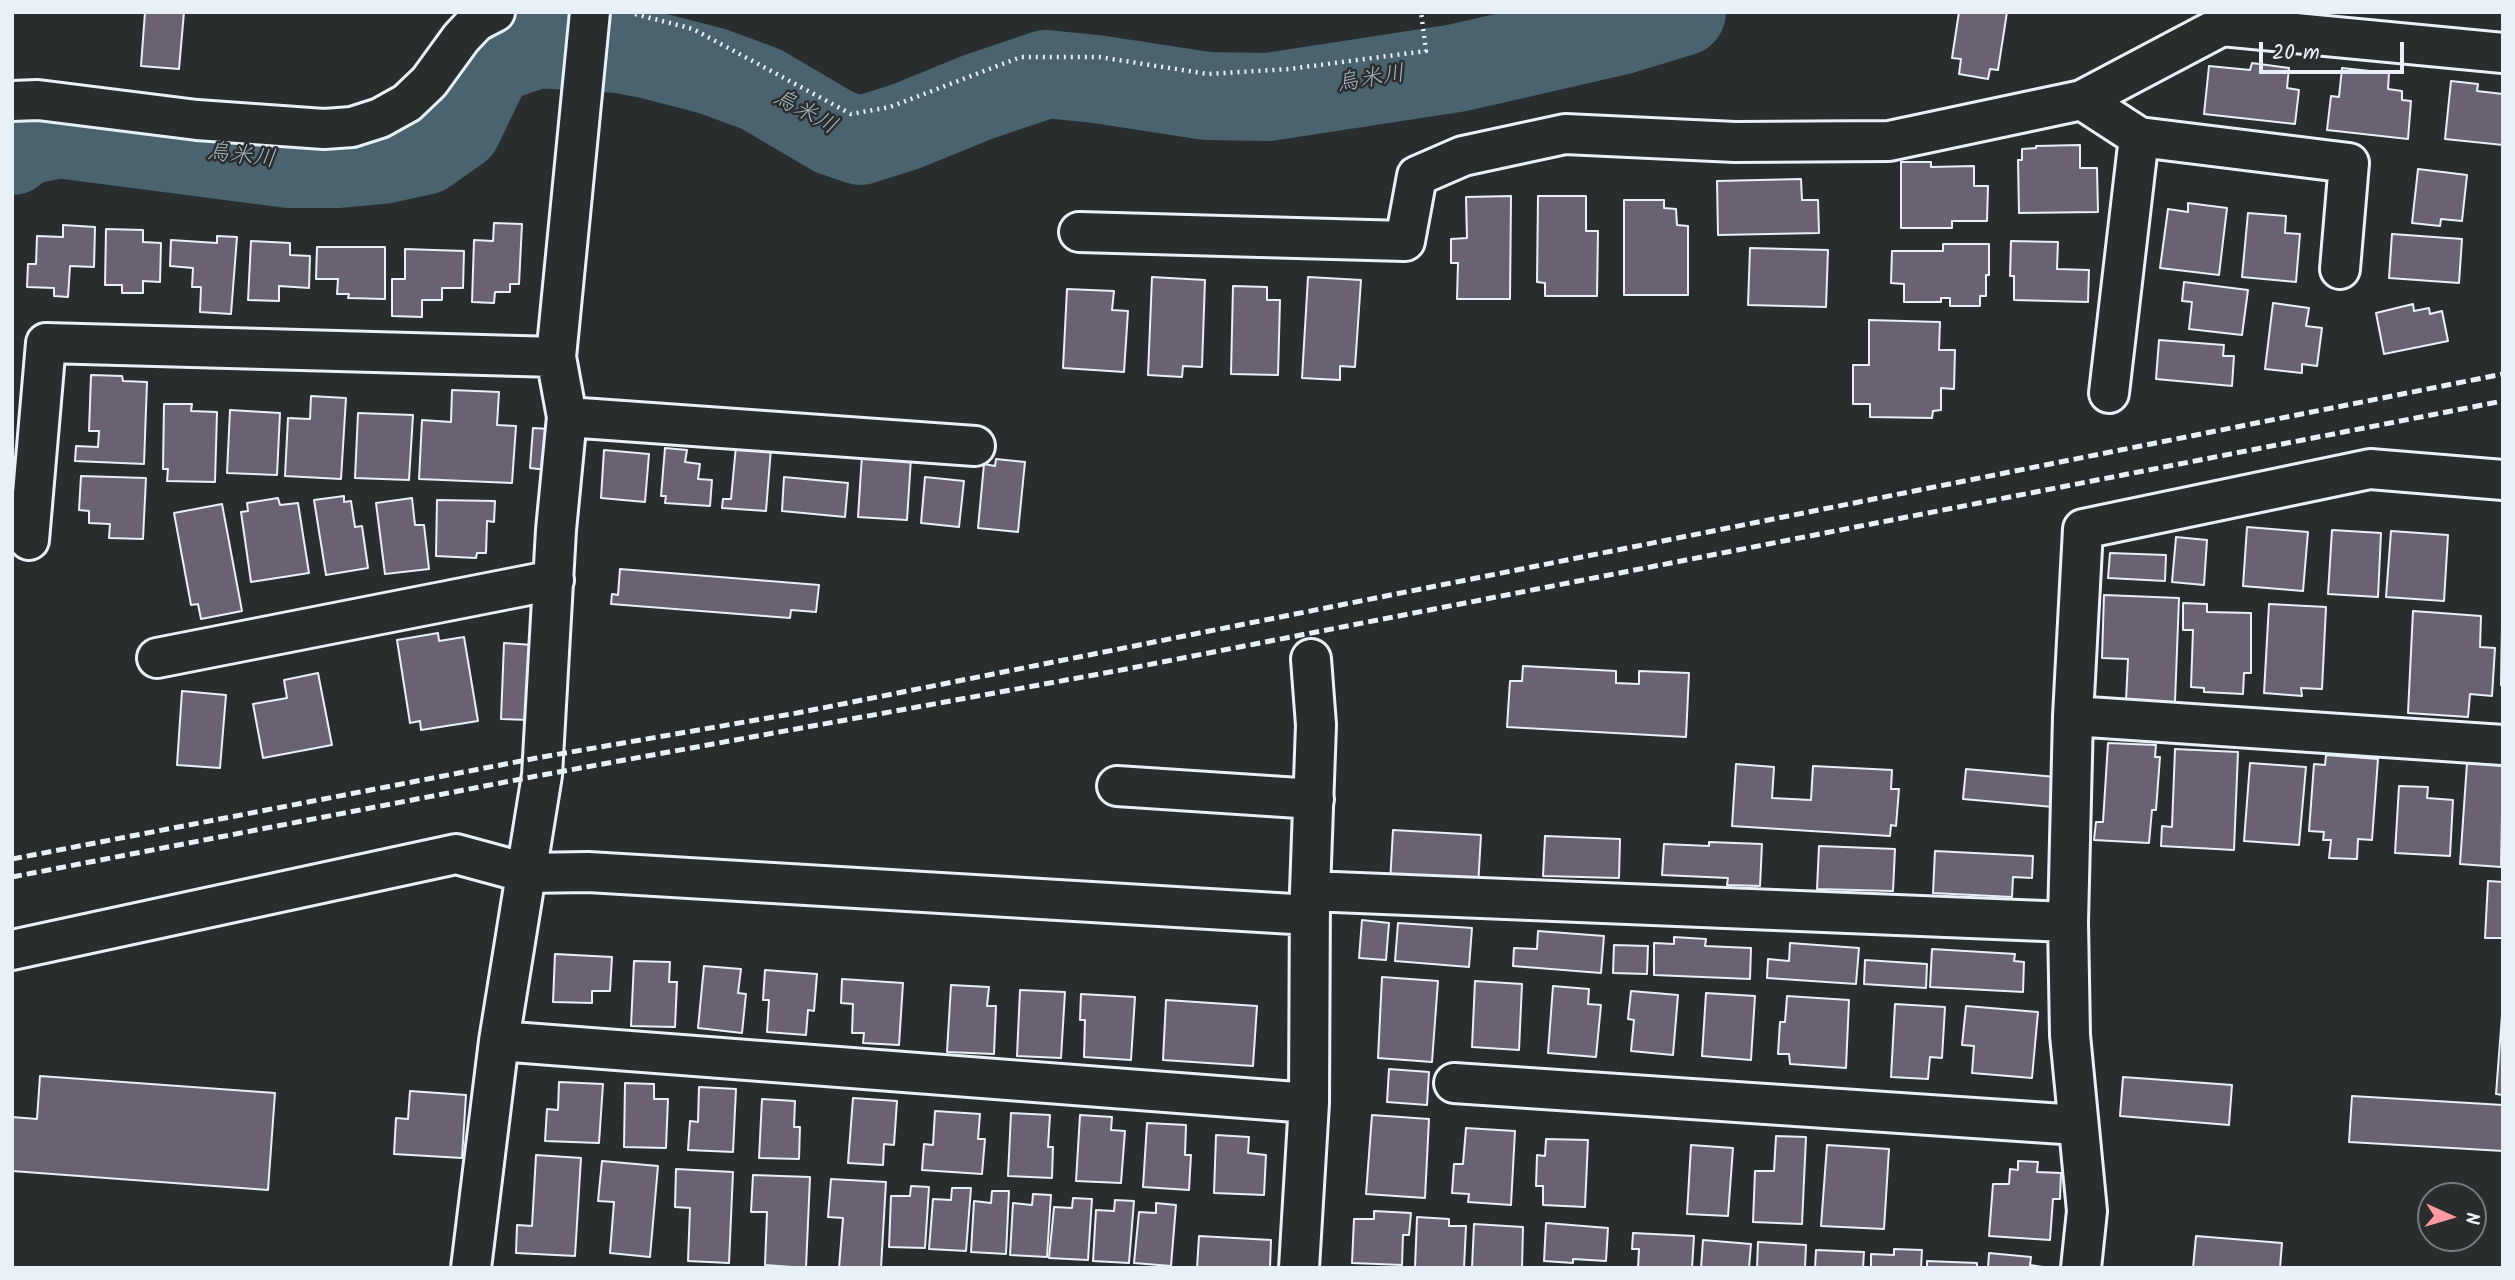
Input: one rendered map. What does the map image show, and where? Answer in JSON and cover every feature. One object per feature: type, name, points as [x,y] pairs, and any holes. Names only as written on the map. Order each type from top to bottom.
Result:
[{"type":"street","points":[[12,101],[38,100],[197,120],[324,129],[352,127],[380,118],[407,103],[429,82],[476,22],[495,12]]},
{"type":"street","points":[[1079,232],[1405,241],[1417,176],[1463,156],[1565,134],[1735,142],[1889,141],[2082,100],[2222,26],[2503,53]]},
{"type":"street","points":[[471,1268],[499,1041],[542,775],[556,530],[568,416],[556,357],[588,35]]},
{"type":"street","points":[[2082,100],[2138,137],[2350,163],[2340,269]]},
{"type":"street","points":[[2109,393],[2138,137]]},
{"type":"street","points":[[29,540],[46,343],[556,357]]},
{"type":"street","points":[[568,416],[975,446]]},
{"type":"street","points":[[2081,1268],[2087,1211],[2070,1035],[2068,922],[2073,716],[2083,529],[2370,469],[2503,480]]},
{"type":"street","points":[[157,658],[554,580]]},
{"type":"street","points":[[1299,1268],[1309,1103],[1310,903],[1316,725],[1311,659]]},
{"type":"street","points":[[2073,716],[2503,745]]},
{"type":"street","points":[[1117,786],[1314,799]]},
{"type":"street","points":[[12,950],[456,854],[526,873],[588,872],[1310,903],[2068,922]]},
{"type":"street","points":[[499,1041],[1309,1103]]},
{"type":"street","points":[[1454,1083],[2078,1125]]},
{"type":"path","points":[[627,12],[693,29],[851,114],[890,107],[1021,57],[1099,57],[1208,74],[1289,69],[1426,51],[1421,12]]},
{"type":"building","points":[[145,12],[184,12],[179,69],[141,66]]},
{"type":"building","points":[[1959,12],[2007,12],[1998,70],[1990,69],[1988,79],[1959,74],[1961,59],[1952,58]]},
{"type":"building","points":[[2252,63],[2289,68],[2287,88],[2299,90],[2295,124],[2204,114],[2209,66],[2250,70]]},
{"type":"building","points":[[2342,68],[2389,73],[2388,89],[2402,91],[2402,100],[2411,101],[2408,139],[2327,130],[2331,96],[2339,97]]},
{"type":"building","points":[[2451,81],[2478,84],[2477,91],[2503,94],[2503,145],[2445,139]]},
{"type":"building","points":[[2080,145],[2080,168],[2097,168],[2098,212],[2019,213],[2018,160],[2022,160],[2022,149]]},
{"type":"building","points":[[1901,162],[1931,162],[1931,167],[1974,166],[1974,186],[1988,186],[1987,221],[1952,221],[1952,228],[1901,228]]},
{"type":"building","points":[[2418,169],[2467,175],[2462,221],[2441,219],[2440,226],[2412,223]]},
{"type":"building","points":[[1801,179],[1802,200],[1818,200],[1819,233],[1718,235],[1717,181]]},
{"type":"building","points":[[1511,196],[1510,299],[1457,299],[1458,263],[1451,263],[1451,239],[1467,238],[1466,197]]},
{"type":"building","points":[[1538,196],[1586,196],[1586,231],[1598,231],[1597,296],[1545,296],[1545,283],[1537,282]]},
{"type":"building","points":[[1624,200],[1664,200],[1664,208],[1676,209],[1677,225],[1688,226],[1688,295],[1624,295]]},
{"type":"building","points":[[2188,203],[2227,208],[2219,275],[2160,268],[2168,209],[2188,212]]},
{"type":"building","points":[[2248,213],[2286,216],[2285,233],[2300,234],[2296,282],[2242,277]]},
{"type":"building","points":[[494,223],[522,224],[519,284],[510,284],[510,292],[495,292],[494,303],[472,302],[474,240],[493,241]]},
{"type":"building","points":[[63,225],[95,227],[94,267],[70,266],[68,297],[54,296],[54,288],[27,287],[28,264],[36,264],[37,236],[63,237]]},
{"type":"building","points":[[106,229],[143,230],[143,242],[161,243],[160,282],[143,281],[143,293],[122,293],[122,285],[105,285]]},
{"type":"building","points":[[2392,234],[2462,239],[2459,283],[2389,278]]},
{"type":"building","points":[[217,236],[237,237],[231,314],[200,312],[201,287],[192,287],[193,268],[170,266],[171,240],[217,243]]},
{"type":"building","points":[[251,241],[290,243],[290,255],[310,256],[309,288],[279,286],[279,301],[248,300]]},
{"type":"building","points":[[2011,241],[2058,242],[2057,269],[2089,270],[2088,302],[2014,300],[2014,276],[2010,276]]},
{"type":"building","points":[[1943,244],[1989,244],[1986,296],[1980,296],[1980,306],[1950,306],[1950,298],[1941,298],[1941,302],[1904,302],[1904,284],[1891,283],[1892,251],[1943,251]]},
{"type":"building","points":[[317,247],[385,247],[385,299],[348,298],[349,294],[337,294],[338,279],[316,279]]},
{"type":"building","points":[[1750,248],[1828,250],[1826,307],[1748,305]]},
{"type":"building","points":[[405,249],[464,251],[463,288],[442,288],[442,300],[422,300],[422,317],[392,316],[392,279],[405,279]]},
{"type":"building","points":[[1152,277],[1205,280],[1202,367],[1183,366],[1182,377],[1148,375]]},
{"type":"building","points":[[1308,277],[1361,280],[1355,367],[1340,366],[1340,380],[1302,378]]},
{"type":"building","points":[[2184,282],[2248,290],[2242,335],[2189,329],[2192,302],[2182,301]]},
{"type":"building","points":[[1233,286],[1267,287],[1267,300],[1280,300],[1278,375],[1231,374]]},
{"type":"building","points":[[1067,289],[1114,291],[1112,310],[1128,311],[1124,372],[1063,368]]},
{"type":"building","points":[[2273,303],[2309,308],[2306,326],[2322,328],[2317,366],[2302,364],[2302,373],[2265,369]]},
{"type":"building","points":[[2413,304],[2414,311],[2429,308],[2430,314],[2442,311],[2448,341],[2384,354],[2376,313]]},
{"type":"building","points":[[1869,320],[1940,322],[1939,350],[1955,350],[1954,389],[1941,388],[1941,410],[1933,411],[1932,418],[1870,417],[1870,404],[1853,404],[1853,365],[1869,365]]},
{"type":"building","points":[[2159,340],[2224,345],[2223,356],[2234,356],[2232,386],[2156,379]]},
{"type":"building","points":[[91,375],[122,376],[123,381],[147,382],[144,464],[75,461],[76,446],[98,447],[99,431],[89,431]]},
{"type":"building","points":[[452,390],[499,392],[497,425],[516,426],[512,483],[419,479],[422,420],[451,422]]},
{"type":"building","points":[[311,396],[346,398],[341,479],[285,476],[288,418],[310,419]]},
{"type":"building","points":[[164,404],[192,404],[191,411],[217,412],[215,482],[167,481],[168,469],[163,469]]},
{"type":"building","points":[[230,410],[280,413],[277,475],[227,473]]},
{"type":"building","points":[[358,413],[413,415],[409,480],[355,478]]},
{"type":"building","points":[[533,428],[550,429],[547,470],[530,468]]},
{"type":"building","points":[[736,446],[771,448],[766,511],[722,508],[723,499],[731,499]]},
{"type":"building","points":[[665,448],[687,450],[685,462],[700,464],[698,479],[712,480],[710,506],[665,503],[666,496],[661,496]]},
{"type":"building","points":[[604,450],[649,454],[645,502],[601,498]]},
{"type":"building","points":[[862,455],[911,458],[907,520],[858,517]]},
{"type":"building","points":[[996,459],[1025,462],[1018,532],[978,528],[984,464],[995,466]]},
{"type":"building","points":[[81,476],[146,478],[143,539],[109,538],[110,524],[89,523],[89,511],[79,510]]},
{"type":"building","points":[[784,477],[848,483],[845,517],[782,511]]},
{"type":"building","points":[[925,477],[964,481],[959,527],[921,523]]},
{"type":"building","points":[[344,496],[344,502],[351,501],[355,527],[362,526],[368,568],[326,575],[314,500]]},
{"type":"building","points":[[278,498],[280,505],[298,503],[309,573],[251,582],[241,512],[248,511],[247,503]]},
{"type":"building","points":[[412,498],[415,525],[424,525],[429,569],[385,574],[376,503]]},
{"type":"building","points":[[437,500],[495,501],[494,522],[487,521],[486,553],[477,553],[476,558],[436,556]]},
{"type":"building","points":[[222,504],[242,611],[201,619],[198,604],[191,605],[174,513]]},
{"type":"building","points":[[2247,527],[2308,532],[2303,591],[2243,586]]},
{"type":"building","points":[[2332,530],[2381,533],[2378,597],[2328,594]]},
{"type":"building","points":[[2391,531],[2448,535],[2444,601],[2386,597]]},
{"type":"building","points":[[2176,537],[2207,540],[2204,585],[2172,582]]},
{"type":"building","points":[[2110,553],[2166,555],[2165,581],[2108,578]]},
{"type":"building","points":[[620,569],[819,585],[816,612],[791,610],[790,618],[611,604],[612,594],[618,595]]},
{"type":"building","points":[[2104,595],[2179,598],[2175,702],[2126,700],[2128,659],[2102,658]]},
{"type":"building","points":[[2183,603],[2207,604],[2207,612],[2251,613],[2251,673],[2244,673],[2243,694],[2204,692],[2204,688],[2191,687],[2193,630],[2183,630]]},
{"type":"building","points":[[2269,604],[2326,607],[2322,689],[2301,688],[2302,696],[2264,693]]},
{"type":"building","points":[[2413,611],[2481,616],[2480,647],[2495,648],[2492,696],[2470,694],[2468,717],[2408,713]]},
{"type":"building","points":[[2502,626],[2503,685],[2501,685]]},
{"type":"building","points":[[438,633],[439,641],[464,637],[478,721],[421,730],[420,721],[410,723],[397,640]]},
{"type":"building","points":[[504,643],[533,645],[530,720],[501,719]]},
{"type":"building","points":[[1523,666],[1616,671],[1616,683],[1639,684],[1639,671],[1689,673],[1686,737],[1507,727],[1510,681],[1522,681]]},
{"type":"building","points":[[318,673],[332,745],[263,758],[253,704],[287,698],[284,680]]},
{"type":"building","points":[[182,691],[226,695],[220,768],[177,765]]},
{"type":"building","points":[[2108,743],[2156,745],[2155,757],[2160,757],[2156,810],[2152,810],[2149,843],[2094,840],[2096,822],[2103,822]]},
{"type":"building","points":[[2175,749],[2238,752],[2234,850],[2161,846],[2162,826],[2172,827]]},
{"type":"building","points":[[2326,755],[2378,759],[2372,840],[2358,839],[2357,859],[2329,858],[2331,840],[2323,840],[2324,832],[2309,831],[2314,764],[2325,765]]},
{"type":"building","points":[[2250,763],[2306,767],[2299,845],[2244,841]]},
{"type":"building","points":[[2467,763],[2503,765],[2501,867],[2460,864]]},
{"type":"building","points":[[1736,764],[1774,767],[1772,798],[1811,800],[1813,766],[1892,770],[1891,789],[1899,789],[1896,826],[1891,825],[1890,836],[1732,826]]},
{"type":"building","points":[[1966,769],[2056,777],[2053,807],[1963,799]]},
{"type":"building","points":[[2399,786],[2428,787],[2427,798],[2453,800],[2450,856],[2395,853]]},
{"type":"building","points":[[1393,830],[1481,835],[1478,887],[1390,883]]},
{"type":"building","points":[[1545,836],[1620,839],[1619,878],[1543,876]]},
{"type":"building","points":[[1709,842],[1762,844],[1760,886],[1727,885],[1728,878],[1662,875],[1664,844],[1709,846]]},
{"type":"building","points":[[1819,846],[1895,849],[1893,891],[1817,889]]},
{"type":"building","points":[[1935,851],[2033,856],[2032,878],[2013,877],[2012,897],[1933,893]]},
{"type":"building","points":[[2488,881],[2503,882],[2503,938],[2485,938]]},
{"type":"building","points":[[1362,920],[1389,923],[1386,960],[1359,958]]},
{"type":"building","points":[[1398,923],[1472,928],[1469,967],[1395,961]]},
{"type":"building","points":[[1538,931],[1604,936],[1601,973],[1513,966],[1514,948],[1537,949]]},
{"type":"building","points":[[1674,937],[1706,939],[1705,946],[1751,948],[1750,979],[1654,975],[1654,943],[1674,944]]},
{"type":"building","points":[[1790,943],[1859,948],[1856,984],[1767,978],[1768,959],[1789,961]]},
{"type":"building","points":[[1614,945],[1648,946],[1647,974],[1613,973]]},
{"type":"building","points":[[1932,949],[2015,954],[2014,961],[2024,962],[2023,992],[1930,987]]},
{"type":"building","points":[[555,954],[612,957],[610,991],[592,991],[592,1003],[553,1002]]},
{"type":"building","points":[[1865,960],[1927,964],[1926,988],[1864,984]]},
{"type":"building","points":[[634,961],[670,962],[669,982],[677,982],[675,1027],[631,1026]]},
{"type":"building","points":[[704,966],[741,969],[738,993],[746,994],[742,1033],[698,1028]]},
{"type":"building","points":[[765,970],[817,974],[814,1011],[808,1010],[806,1035],[767,1032],[769,1000],[763,1000]]},
{"type":"building","points":[[1382,977],[1438,981],[1432,1062],[1378,1058]]},
{"type":"building","points":[[842,979],[903,983],[899,1045],[863,1043],[864,1033],[852,1033],[853,1004],[841,1003]]},
{"type":"building","points":[[1475,981],[1522,984],[1519,1050],[1472,1047]]},
{"type":"building","points":[[951,985],[989,987],[987,1006],[996,1006],[994,1054],[947,1052]]},
{"type":"building","points":[[1553,986],[1589,989],[1588,1004],[1601,1005],[1596,1057],[1548,1053]]},
{"type":"building","points":[[1020,990],[1065,992],[1061,1058],[1017,1056]]},
{"type":"building","points":[[1631,991],[1678,995],[1673,1055],[1631,1051],[1634,1020],[1628,1019]]},
{"type":"building","points":[[1706,993],[1755,996],[1751,1060],[1702,1056]]},
{"type":"building","points":[[1081,994],[1135,997],[1131,1060],[1084,1057],[1085,1020],[1080,1020]]},
{"type":"building","points":[[1787,996],[1849,1000],[1846,1068],[1790,1064],[1789,1054],[1778,1054],[1780,1022],[1785,1022]]},
{"type":"building","points":[[1166,1000],[1257,1006],[1253,1066],[1163,1060]]},
{"type":"building","points":[[2503,1002],[2503,1095],[2496,1094]]},
{"type":"building","points":[[1895,1004],[1945,1007],[1942,1058],[1930,1057],[1928,1079],[1891,1077]]},
{"type":"building","points":[[1966,1006],[2038,1012],[2032,1078],[1972,1073],[1974,1046],[1962,1045]]},
{"type":"building","points":[[1389,1069],[1429,1072],[1427,1105],[1387,1102]]},
{"type":"building","points":[[40,1076],[275,1093],[268,1190],[12,1171],[12,1117],[37,1119]]},
{"type":"building","points":[[2123,1077],[2232,1085],[2229,1125],[2120,1116]]},
{"type":"building","points":[[559,1082],[603,1084],[599,1143],[545,1141],[547,1109],[558,1110]]},
{"type":"building","points":[[625,1083],[654,1084],[654,1099],[668,1099],[666,1148],[624,1147]]},
{"type":"building","points":[[699,1087],[736,1089],[733,1152],[688,1150],[690,1121],[698,1122]]},
{"type":"building","points":[[410,1091],[466,1095],[462,1158],[394,1154],[396,1118],[408,1119]]},
{"type":"building","points":[[2352,1096],[2503,1105],[2503,1151],[2349,1142]]},
{"type":"building","points":[[853,1098],[897,1101],[894,1145],[884,1144],[883,1165],[848,1163]]},
{"type":"building","points":[[762,1099],[795,1101],[794,1127],[800,1127],[799,1159],[759,1158]]},
{"type":"building","points":[[935,1111],[980,1114],[978,1139],[985,1139],[982,1174],[922,1170],[924,1144],[933,1145]]},
{"type":"building","points":[[1011,1113],[1050,1115],[1048,1147],[1053,1147],[1052,1178],[1008,1176]]},
{"type":"building","points":[[1080,1115],[1112,1117],[1111,1130],[1125,1131],[1121,1183],[1076,1181]]},
{"type":"building","points":[[1372,1115],[1429,1119],[1425,1198],[1366,1194]]},
{"type":"building","points":[[1147,1123],[1186,1125],[1185,1155],[1191,1155],[1189,1190],[1143,1187]]},
{"type":"building","points":[[1466,1128],[1515,1131],[1511,1205],[1468,1202],[1469,1194],[1452,1193],[1454,1164],[1463,1164]]},
{"type":"building","points":[[1216,1135],[1249,1137],[1248,1153],[1266,1155],[1264,1195],[1214,1193]]},
{"type":"building","points":[[1776,1136],[1806,1137],[1802,1224],[1753,1222],[1755,1171],[1774,1171]]},
{"type":"building","points":[[1546,1139],[1588,1140],[1585,1207],[1543,1205],[1543,1186],[1536,1186],[1537,1155],[1545,1156]]},
{"type":"building","points":[[1691,1145],[1733,1148],[1728,1216],[1687,1214]]},
{"type":"building","points":[[1827,1145],[1889,1149],[1884,1229],[1821,1226]]},
{"type":"building","points":[[536,1155],[581,1158],[575,1256],[516,1253],[517,1225],[532,1226]]},
{"type":"building","points":[[602,1161],[658,1166],[650,1257],[610,1253],[614,1202],[598,1201]]},
{"type":"building","points":[[2018,1161],[2038,1162],[2037,1172],[2061,1173],[2060,1199],[2053,1199],[2050,1240],[1989,1236],[1993,1184],[2009,1184],[2010,1169],[2018,1170]]},
{"type":"building","points":[[676,1169],[733,1172],[729,1263],[688,1261],[690,1208],[675,1207]]},
{"type":"building","points":[[753,1175],[810,1177],[806,1268],[765,1265],[767,1212],[751,1212]]},
{"type":"building","points":[[831,1179],[886,1182],[881,1268],[839,1268],[843,1218],[828,1217]]},
{"type":"building","points":[[911,1186],[929,1187],[925,1248],[889,1247],[891,1196],[910,1196]]},
{"type":"building","points":[[952,1188],[971,1188],[966,1251],[929,1249],[933,1199],[951,1200]]},
{"type":"building","points":[[992,1191],[1009,1191],[1006,1254],[971,1252],[974,1201],[991,1203]]},
{"type":"building","points":[[1033,1194],[1051,1195],[1047,1257],[1010,1255],[1013,1203],[1032,1205]]},
{"type":"building","points":[[1073,1198],[1092,1199],[1088,1260],[1049,1258],[1054,1207],[1072,1208]]},
{"type":"building","points":[[1115,1200],[1134,1201],[1129,1263],[1093,1261],[1096,1210],[1114,1211]]},
{"type":"building","points":[[1156,1203],[1176,1205],[1171,1266],[1134,1263],[1139,1212],[1156,1213]]},
{"type":"building","points":[[1374,1211],[1411,1213],[1409,1235],[1403,1235],[1402,1265],[1352,1263],[1354,1219],[1374,1219]]},
{"type":"building","points":[[1417,1217],[1449,1219],[1449,1226],[1466,1226],[1464,1268],[1415,1268]]},
{"type":"building","points":[[1546,1223],[1608,1228],[1606,1261],[1544,1261]]},
{"type":"building","points":[[1474,1224],[1523,1227],[1522,1268],[1472,1268]]},
{"type":"building","points":[[1633,1233],[1694,1236],[1692,1268],[1638,1268],[1639,1249],[1632,1249]]},
{"type":"building","points":[[1199,1236],[1271,1240],[1270,1268],[1197,1268]]},
{"type":"building","points":[[2196,1236],[2282,1243],[2280,1268],[2193,1268]]},
{"type":"building","points":[[1703,1240],[1751,1244],[1749,1268],[1701,1268]]},
{"type":"building","points":[[1758,1242],[1806,1245],[1805,1268],[1757,1268]]},
{"type":"building","points":[[1894,1249],[1922,1250],[1921,1268],[1871,1268],[1871,1254],[1894,1255]]},
{"type":"building","points":[[1816,1250],[1864,1252],[1863,1268],[1815,1268]]},
{"type":"building","points":[[1989,1253],[2031,1257],[2030,1265],[2049,1268],[1988,1268]]},
{"type":"building","points":[[1927,1261],[1977,1263],[1977,1268],[1927,1268]]},
{"type":"waterway","name":"烏米川","points":[[12,151],[24,141],[59,134],[290,164],[382,160],[424,151],[458,127],[490,60],[538,44],[620,49],[712,71],[761,89],[834,132],[860,141],[1046,74],[1207,96],[1268,97],[1457,68],[1623,30],[1682,12]]},
{"type":"railway","points":[[12,859],[542,757],[797,713],[2503,374]]},
{"type":"railway","points":[[12,877],[542,775],[1116,671],[2503,401]]}]
